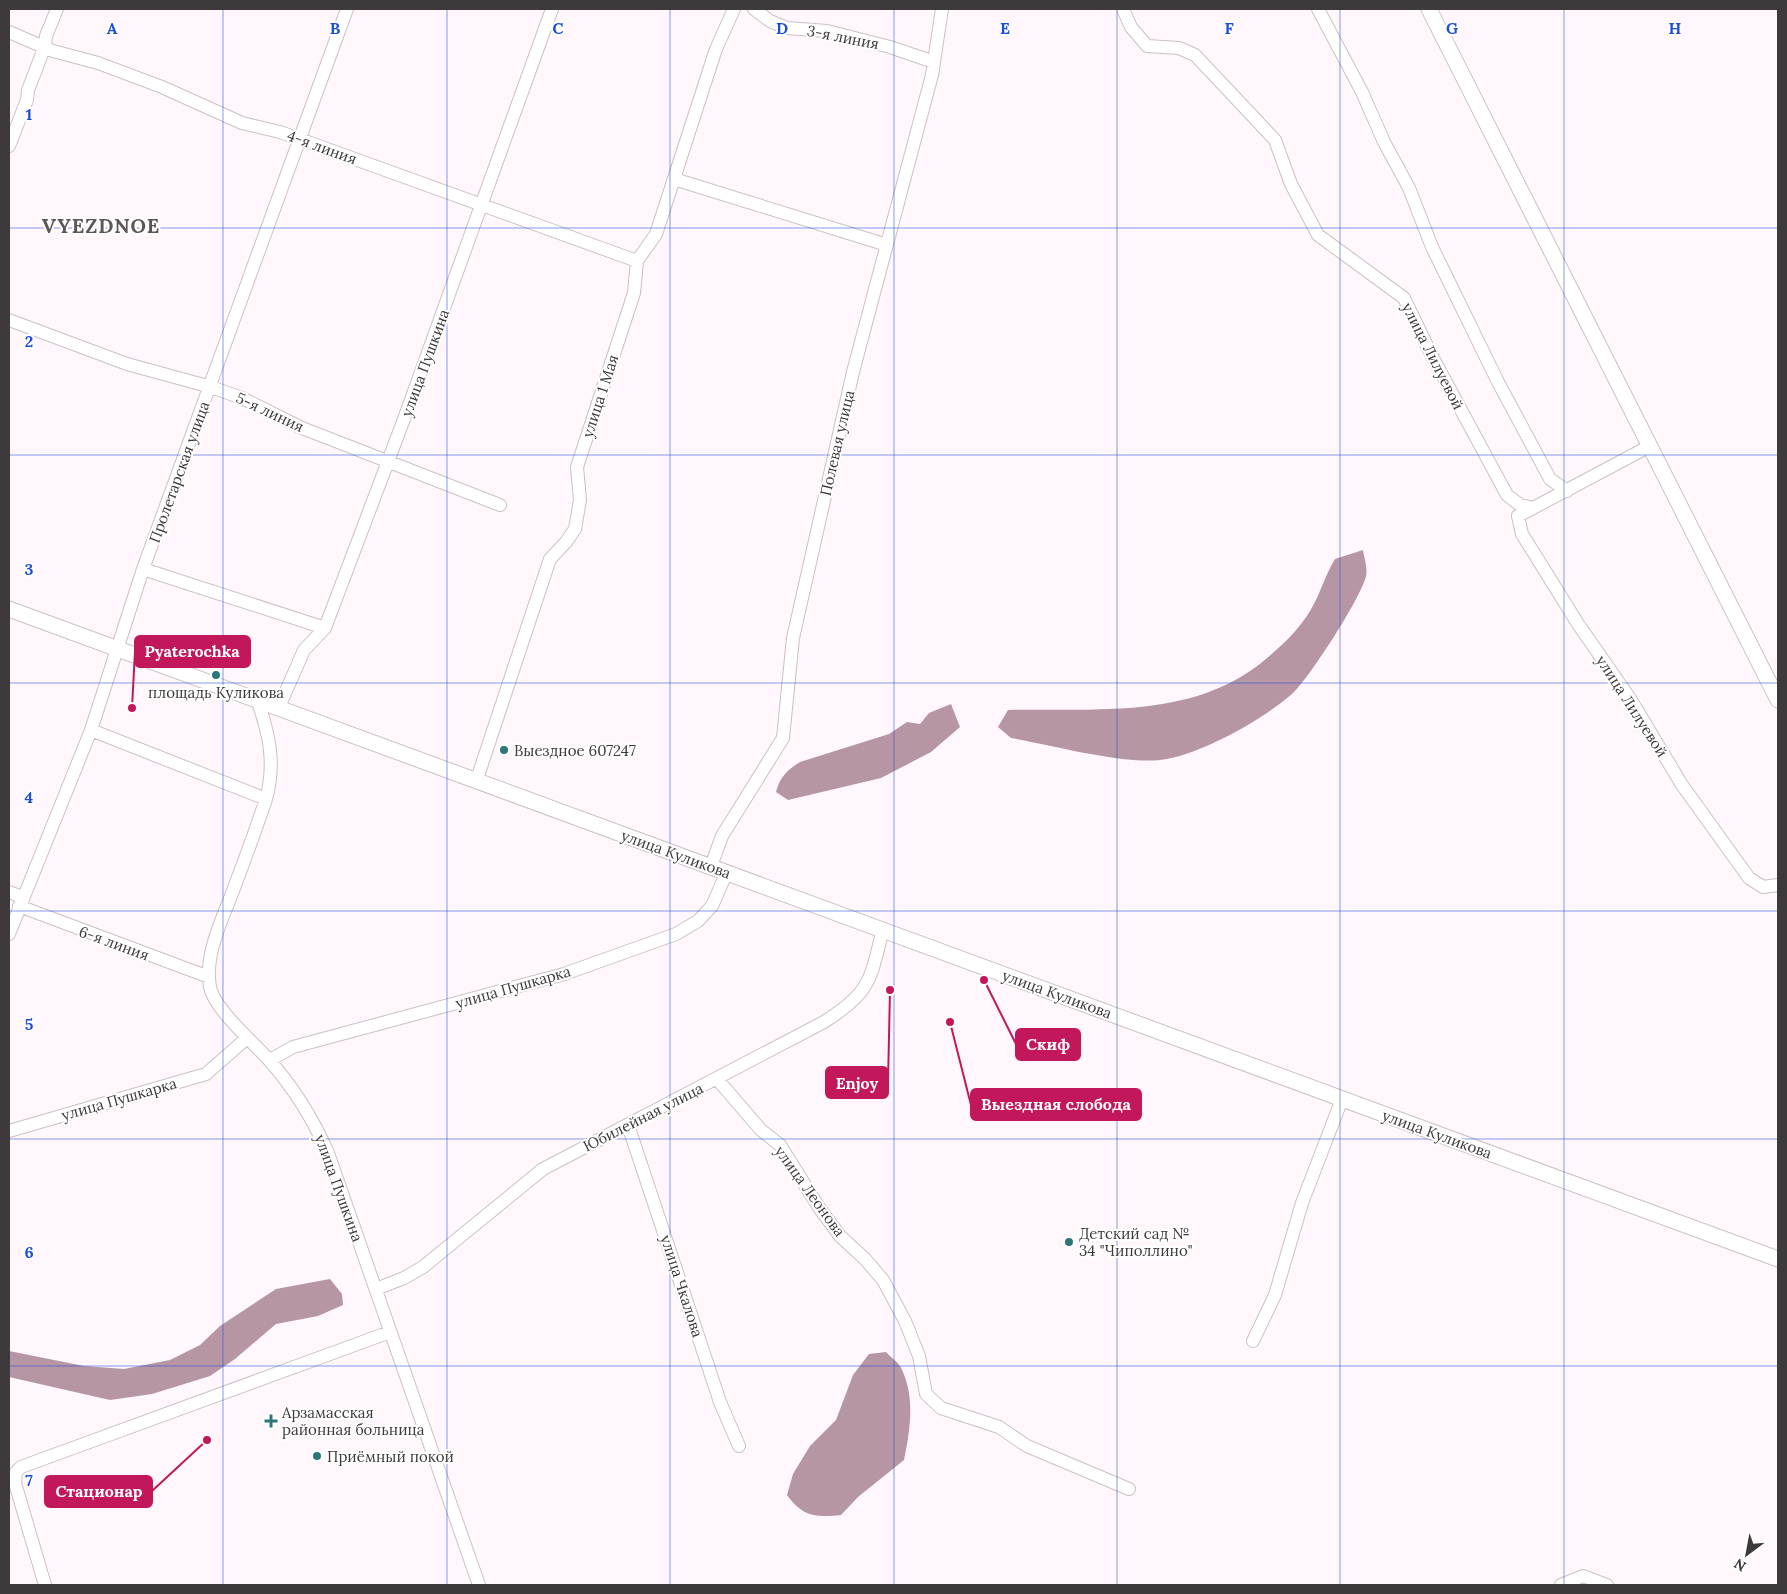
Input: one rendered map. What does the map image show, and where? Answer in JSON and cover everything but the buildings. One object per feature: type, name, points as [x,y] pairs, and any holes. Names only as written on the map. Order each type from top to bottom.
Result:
[{"type":"main road","points":[[1430,9],[1778,700]]},
{"type":"main road","points":[[9,609],[279,707]]},
{"type":"main road","name":"улица Куликова","points":[[279,707],[476,782],[883,929],[1778,1259]]},
{"type":"street","points":[[9,146],[27,100],[28,90],[57,9]]},
{"type":"street","name":"Пролетарская улица","points":[[9,934],[91,730],[143,569],[211,387],[347,9]]},
{"type":"street","name":"улица Пушкина","points":[[279,707],[304,650],[325,628],[552,9]]},
{"type":"street","name":"улица 1 Мая","points":[[476,782],[550,559],[566,542],[574,529],[580,500],[577,467],[634,293],[637,262],[656,234],[716,49],[734,9]]},
{"type":"street","name":"3-я линия","points":[[754,9],[770,20],[787,28],[827,31],[890,47],[934,62]]},
{"type":"street","name":"Полевая улица","points":[[711,866],[722,836],[783,738],[793,638],[854,372],[934,62],[942,9]]},
{"type":"street","name":"улица Лилуевой","points":[[1123,9],[1131,27],[1147,46],[1179,48],[1195,55],[1275,140],[1291,184],[1318,235],[1404,298],[1433,358],[1507,495],[1520,505],[1533,508]]},
{"type":"street","points":[[1318,9],[1362,92],[1384,142],[1409,188],[1432,247],[1498,382],[1550,479],[1567,491]]},
{"type":"street","name":"4-я линия","points":[[9,32],[45,46],[98,62],[162,87],[242,123],[300,139],[637,262]]},
{"type":"street","points":[[674,179],[887,245]]},
{"type":"street","name":"5-я линия","points":[[9,320],[127,364],[211,387],[242,398],[302,428],[342,442],[387,463],[500,505]]},
{"type":"street","name":"улица Лилуевой","points":[[1650,446],[1518,516],[1522,534],[1578,624],[1631,700],[1682,785],[1750,878],[1763,886],[1778,885]]},
{"type":"street","points":[[143,569],[325,628]]},
{"type":"street","name":"улица Пушкина","points":[[257,699],[266,726],[272,765],[266,799],[212,948],[209,977],[213,996],[247,1038],[270,1060],[303,1104],[328,1153],[478,1585]]},
{"type":"street","points":[[91,730],[266,799]]},
{"type":"street","name":"улица Пушкарка","points":[[270,1060],[293,1047],[564,974],[676,934],[698,922],[712,906],[727,872]]},
{"type":"street","name":"6-я линия","points":[[9,892],[21,902],[209,977]]},
{"type":"street","name":"Юбилейная улица","points":[[376,1289],[404,1278],[423,1267],[543,1169],[824,1022],[855,1001],[864,990],[873,969],[883,929]]},
{"type":"street","name":"улица Пушкарка","points":[[9,1131],[206,1074],[247,1038]]},
{"type":"street","name":"улица Леонова","points":[[718,1079],[761,1130],[780,1145],[835,1229],[883,1280],[905,1321],[919,1356],[926,1394],[941,1408],[998,1428],[1027,1446],[1129,1489]]},
{"type":"street","points":[[1253,1342],[1275,1295],[1302,1203],[1342,1099]]},
{"type":"street","name":"улица Чкалова","points":[[628,1125],[720,1402],[739,1446]]},
{"type":"street","points":[[45,1585],[15,1483],[16,1472],[21,1467],[390,1332]]},
{"type":"street","points":[[1561,1585],[1583,1576],[1607,1585]]},
{"type":"shaded area","points":[[1363,550],[1366,576],[1362,587],[1355,602],[1310,673],[1292,694],[1264,715],[1230,735],[1176,757],[1144,760],[1107,757],[1011,738],[998,727],[1008,710],[1079,710],[1149,706],[1183,700],[1216,689],[1246,674],[1285,642],[1310,611],[1335,559]]},
{"type":"shaded area","points":[[951,704],[960,727],[931,752],[881,778],[788,800],[776,792],[785,774],[800,762],[889,734],[907,722],[920,724],[929,713]]},
{"type":"shaded area","points":[[330,1279],[342,1294],[343,1305],[318,1316],[276,1324],[235,1359],[210,1376],[152,1394],[110,1400],[9,1377],[9,1351],[84,1366],[124,1369],[170,1360],[200,1345],[220,1326],[276,1289]]},
{"type":"shaded area","points":[[886,1352],[900,1366],[905,1377],[910,1401],[910,1425],[904,1460],[858,1497],[841,1515],[816,1516],[810,1514],[798,1507],[787,1495],[793,1474],[810,1446],[836,1420],[853,1375],[869,1354]]},
{"type":"place","name":"площадь Куликова","points":[[216,675]]},
{"type":"place","name":"Pyaterochka","points":[[132,708]]},
{"type":"place","name":"Выездное 607247","points":[[504,750]]},
{"type":"place","name":"Скиф","points":[[984,980]]},
{"type":"place","name":"Enjoy","points":[[890,990]]},
{"type":"place","name":"Выездная слобода","points":[[950,1022]]},
{"type":"place","name":"Детский сад № 34 \"Чиполлино\"","points":[[1069,1242]]},
{"type":"place","name":"Арзамасская районная больница","points":[[271,1421]]},
{"type":"place","name":"Стационар","points":[[207,1440]]},
{"type":"place","name":"Приёмный покой","points":[[317,1456]]},
{"type":"district","name":"VYEZDNOE","points":[[101,225]]}]
